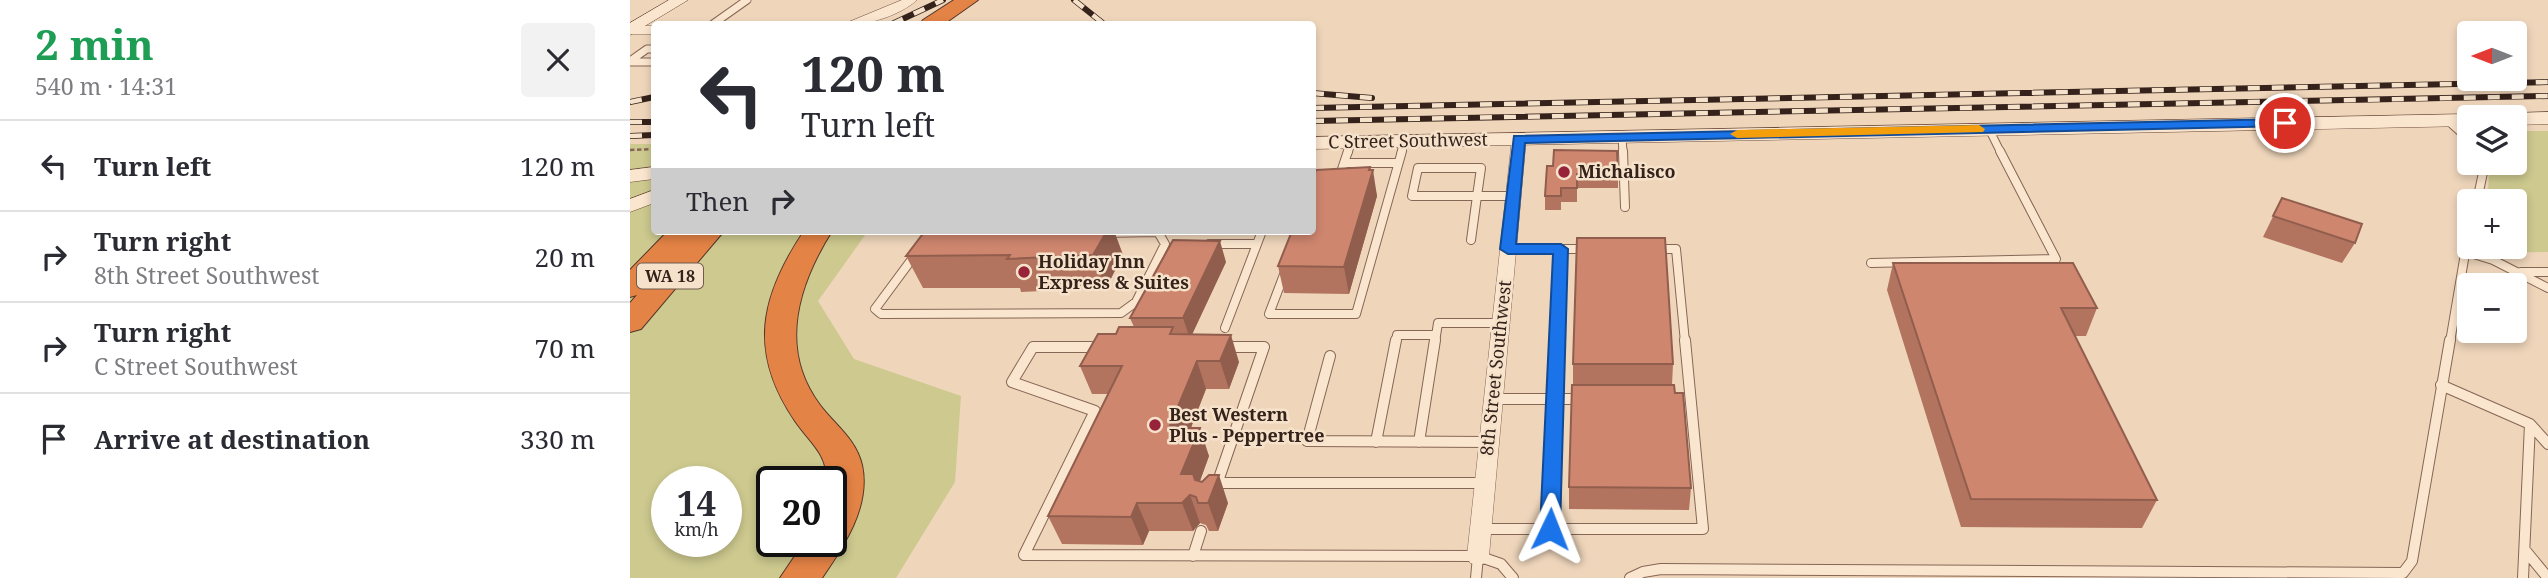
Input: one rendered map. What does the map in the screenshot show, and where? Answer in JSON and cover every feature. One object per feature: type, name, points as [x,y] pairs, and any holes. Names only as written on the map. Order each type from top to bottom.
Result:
[{"type":"highway","points":[[935,21],[968,0]]},
{"type":"highway","points":[[955,21],[988,0]]},
{"type":"highway","points":[[630,272],[671,235]]},
{"type":"highway","name":"WA 18","points":[[630,288],[680,235]]},
{"type":"highway","name":"WA 18","points":[[630,322],[706,235]]},
{"type":"highway","points":[[816,235],[789,280],[782,301],[780,349],[793,391],[807,413],[837,447],[844,466]]},
{"type":"highway","points":[[800,578],[815,557]]},
{"type":"main road","points":[[638,26],[660,0]]},
{"type":"main road","points":[[638,26],[680,0]]},
{"type":"main road","points":[[2527,119],[2548,118]]},
{"type":"main road","name":"C Street Southwest","points":[[1316,143],[2457,120]]},
{"type":"main road","points":[[630,162],[651,159]]},
{"type":"main road","points":[[630,176],[651,173]]},
{"type":"main road","points":[[630,194],[651,190]]},
{"type":"main road","points":[[630,205],[651,197]]},
{"type":"street","points":[[860,21],[878,16],[911,0]]},
{"type":"street","name":"8th Street Southwest","points":[[1478,556],[1519,139]]},
{"type":"lane","points":[[717,21],[747,0]]},
{"type":"lane","points":[[630,61],[651,49]]},
{"type":"lane","points":[[630,61],[651,62]]},
{"type":"lane","points":[[2447,120],[2457,129]]},
{"type":"lane","points":[[1871,263],[2056,259],[1989,129]]},
{"type":"lane","points":[[1622,137],[1625,207]]},
{"type":"lane","points":[[1287,267],[1269,314],[1356,314],[1404,142]]},
{"type":"lane","points":[[1336,186],[1351,143]]},
{"type":"lane","points":[[1344,163],[1398,163]]},
{"type":"lane","points":[[1471,240],[1477,196],[1481,168],[1418,168],[1412,195],[1477,196],[1513,196]]},
{"type":"lane","points":[[951,235],[929,236],[875,309],[880,314],[1121,313],[1136,302],[1165,244],[1162,235]]},
{"type":"lane","points":[[1225,328],[1260,235]]},
{"type":"lane","points":[[1208,244],[1256,244]]},
{"type":"lane","points":[[1508,249],[1599,249]]},
{"type":"lane","points":[[1550,529],[1561,249]]},
{"type":"lane","points":[[1480,529],[1703,529],[1676,249],[1638,249]]},
{"type":"lane","points":[[1630,578],[1643,572],[1661,569],[1831,575],[1912,572],[2402,576],[2412,561],[2463,259]]},
{"type":"lane","points":[[2490,259],[2548,288]]},
{"type":"lane","points":[[2519,272],[2548,272]]},
{"type":"lane","points":[[1419,442],[1438,323],[1501,323]]},
{"type":"lane","points":[[1376,442],[1397,335],[1436,335]]},
{"type":"lane","points":[[1115,347],[1033,347],[1012,382],[1095,411],[1024,555],[1478,556],[1501,564],[1513,578]]},
{"type":"lane","points":[[1210,347],[1264,347],[1211,502]]},
{"type":"lane","points":[[1330,356],[1307,441],[1489,442]]},
{"type":"lane","points":[[2441,385],[2530,424],[2548,444]]},
{"type":"lane","points":[[1493,399],[1596,399]]},
{"type":"lane","points":[[1677,399],[1691,399]]},
{"type":"lane","points":[[2523,578],[2530,424]]},
{"type":"lane","points":[[1218,483],[1485,483]]},
{"type":"lane","points":[[1193,555],[1201,531]]},
{"type":"lane","points":[[2525,550],[2548,578]]},
{"type":"lane","points":[[1476,578],[1478,556]]},
{"type":"lane","points":[[1912,572],[1929,578]]},
{"type":"path","points":[[630,150],[651,149]]},
{"type":"shaded area","points":[[2527,131],[2548,131],[2548,252],[2527,252],[2527,189],[2488,189],[2489,175],[2527,175]]},
{"type":"shaded area","points":[[630,144],[651,144],[651,235],[865,235],[818,301],[854,359],[961,396],[955,482],[896,578],[630,578]]},
{"type":"building","points":[[1554,150],[1617,151],[1618,174],[1577,174],[1577,188],[1561,188],[1561,196],[1545,196],[1547,166],[1553,166]]},
{"type":"building","points":[[1370,167],[1369,170],[1373,170],[1344,267],[1278,266],[1290,235],[1316,235],[1316,170]]},
{"type":"building","points":[[2282,198],[2362,224],[2355,243],[2273,216]]},
{"type":"building","points":[[922,235],[1105,235],[1093,255],[1007,259],[1010,255],[906,256]]},
{"type":"building","points":[[1577,238],[1665,238],[1673,364],[1573,364]]},
{"type":"building","points":[[1173,240],[1220,241],[1183,318],[1130,318]]},
{"type":"building","points":[[1893,263],[2073,263],[2097,308],[2061,308],[2157,500],[1971,499]]},
{"type":"building","points":[[1119,327],[1173,327],[1170,334],[1231,335],[1220,361],[1197,361],[1169,428],[1200,428],[1181,474],[1193,474],[1195,480],[1202,482],[1209,475],[1219,475],[1208,503],[1198,503],[1196,497],[1190,495],[1182,503],[1137,503],[1131,517],[1048,516],[1122,366],[1080,366],[1098,334],[1116,334]]},
{"type":"building","points":[[1572,385],[1674,385],[1675,393],[1683,393],[1691,488],[1569,487]]},
{"type":"railway","points":[[898,21],[943,0]]},
{"type":"railway","points":[[1074,0],[1100,21]]},
{"type":"railway","points":[[1316,108],[2548,82]]},
{"type":"railway","points":[[1316,93],[1372,98]]},
{"type":"railway","points":[[1316,121],[2548,96]]},
{"type":"railway","points":[[630,102],[651,98]]},
{"type":"railway","points":[[630,122],[651,122]]},
{"type":"railway","points":[[630,136],[651,135]]},
{"type":"slow traffic","points":[[1737,134],[1979,129]]},
{"type":"place","name":"Michalisco","points":[[1564,172]]},
{"type":"place","name":"Holiday Inn Express & Suites","points":[[1024,272]]},
{"type":"place","name":"Best Western Plus - Peppertree","points":[[1155,425]]},
{"type":"route","points":[[1550,529],[1561,249],[1508,249],[1519,139],[2285,123]]}]
